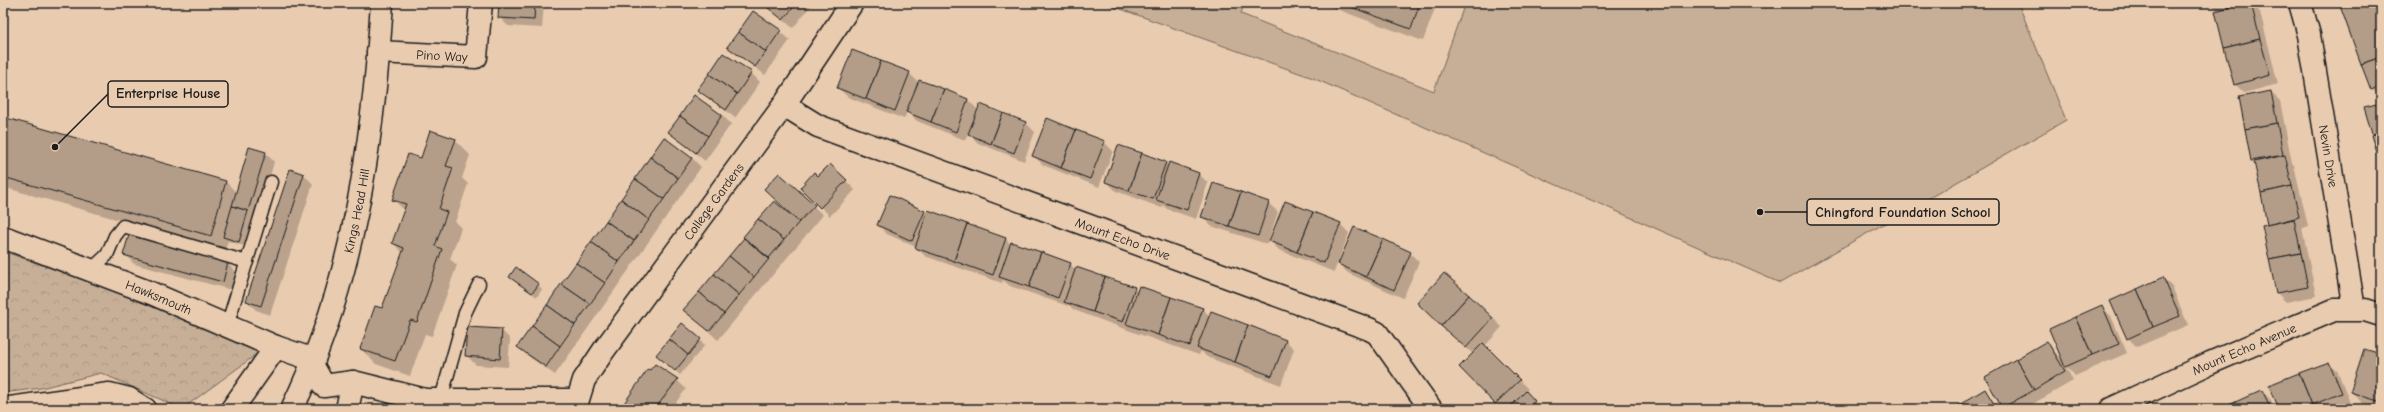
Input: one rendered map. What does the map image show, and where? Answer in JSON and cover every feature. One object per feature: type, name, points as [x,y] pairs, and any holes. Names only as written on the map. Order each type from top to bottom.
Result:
[{"type":"street","name":"Kings Head Hill","points":[[292,409],[314,363],[332,314],[349,253],[370,136],[382,3]]},
{"type":"street","name":"Pino Way","points":[[378,52],[476,57],[481,3]]},
{"type":"street","name":"College Gardens","points":[[314,363],[324,386],[353,382],[425,400],[441,399],[576,404],[584,380],[604,350],[784,105],[852,3]]},
{"type":"street","name":"Nevin Drive","points":[[2300,3],[2309,36],[2354,309]]},
{"type":"street","name":"Mount Echo Drive","points":[[784,105],[818,126],[1369,329],[1377,333],[1431,409]]},
{"type":"street","name":"Hawksmouth","points":[[3,237],[91,270],[314,363]]},
{"type":"street","name":"Mount Echo Avenue","points":[[2110,409],[2210,363],[2334,310],[2354,309],[2381,315]]},
{"type":"street","points":[[232,409],[276,347]]},
{"type":"street","points":[[347,409],[353,382]]},
{"type":"street","points":[[3,409],[109,394],[129,399],[145,409]]},
{"type":"lane","points":[[227,326],[271,182]]},
{"type":"lane","points":[[91,270],[107,255],[115,236],[124,226],[247,262]]},
{"type":"lane","points":[[441,399],[466,313],[479,284]]},
{"type":"green space","points":[[1104,3],[1244,3],[1241,14],[1434,91],[1465,3],[1753,3],[1766,8],[1768,3],[2018,3],[2066,120],[1780,283],[1313,78]]},
{"type":"green space","points":[[3,251],[117,292],[261,351],[182,409],[101,373],[41,388],[3,393]]},
{"type":"building","points":[[499,3],[535,3],[534,20],[498,18]]},
{"type":"building","points":[[762,3],[797,3],[783,20]]},
{"type":"building","points":[[1340,3],[1420,3],[1411,29]]},
{"type":"building","points":[[2251,3],[2260,39],[2224,48],[2215,11]]},
{"type":"building","points":[[2339,3],[2381,3],[2381,57],[2361,64]]},
{"type":"building","points":[[753,11],[781,30],[766,52],[738,32]]},
{"type":"building","points":[[738,32],[766,52],[755,67],[727,47]]},
{"type":"building","points":[[2260,39],[2270,75],[2234,85],[2224,48]]},
{"type":"building","points":[[852,50],[881,61],[866,99],[837,88]]},
{"type":"building","points":[[723,53],[752,72],[737,94],[709,74]]},
{"type":"building","points":[[2381,57],[2381,86],[2371,90],[2361,64]]},
{"type":"building","points":[[881,61],[910,72],[895,111],[866,99]]},
{"type":"building","points":[[709,74],[737,94],[726,110],[697,90]]},
{"type":"building","points":[[919,80],[944,89],[931,122],[906,112]]},
{"type":"building","points":[[944,89],[968,99],[956,132],[931,122]]},
{"type":"building","points":[[2271,91],[2277,123],[2245,129],[2239,97]]},
{"type":"building","points":[[694,95],[722,115],[708,136],[680,116]]},
{"type":"building","points":[[2381,103],[2381,132],[2372,134],[2364,107]]},
{"type":"building","points":[[980,104],[1003,113],[991,144],[968,134]]},
{"type":"building","points":[[1003,113],[1026,122],[1014,153],[991,144]]},
{"type":"building","points":[[680,116],[708,136],[696,153],[668,132]]},
{"type":"building","points":[[3,117],[226,181],[211,236],[3,177]]},
{"type":"building","points":[[1047,118],[1076,130],[1061,168],[1032,156]]},
{"type":"building","points":[[2277,123],[2283,155],[2251,161],[2245,129]]},
{"type":"building","points":[[430,130],[456,139],[446,166],[453,168],[439,209],[447,212],[435,246],[442,249],[417,322],[410,320],[395,361],[360,349],[375,306],[382,308],[404,248],[392,243],[406,204],[392,200],[408,154],[421,158]]},
{"type":"building","points":[[1076,130],[1105,141],[1090,179],[1061,168]]},
{"type":"building","points":[[2381,132],[2381,168],[2371,135]]},
{"type":"building","points":[[664,137],[692,158],[678,178],[650,157]]},
{"type":"building","points":[[1118,145],[1142,153],[1129,191],[1105,182]]},
{"type":"building","points":[[249,147],[266,152],[248,211],[232,206]]},
{"type":"building","points":[[1142,153],[1166,162],[1153,199],[1129,191]]},
{"type":"building","points":[[2285,155],[2292,186],[2261,193],[2254,162]]},
{"type":"building","points":[[650,157],[678,178],[664,199],[635,179]]},
{"type":"building","points":[[1169,162],[1199,173],[1187,210],[1156,200]]},
{"type":"building","points":[[830,164],[847,180],[820,208],[800,188],[814,172],[818,176]]},
{"type":"building","points":[[290,169],[304,174],[261,306],[246,301]]},
{"type":"building","points":[[779,173],[815,205],[799,222],[764,189]]},
{"type":"building","points":[[635,179],[664,199],[649,220],[621,199]]},
{"type":"building","points":[[1213,183],[1241,192],[1229,226],[1201,217]]},
{"type":"building","points":[[2292,186],[2299,217],[2267,225],[2261,193]]},
{"type":"building","points":[[1241,192],[1269,202],[1258,236],[1229,226]]},
{"type":"building","points":[[890,195],[925,211],[912,241],[877,225]]},
{"type":"building","points":[[621,199],[649,220],[634,241],[606,221]]},
{"type":"building","points":[[774,201],[799,222],[784,240],[758,219]]},
{"type":"building","points":[[1285,201],[1313,212],[1297,252],[1269,241]]},
{"type":"building","points":[[232,206],[248,211],[239,242],[223,237]]},
{"type":"building","points":[[928,210],[967,224],[954,261],[915,248]]},
{"type":"building","points":[[1313,212],[1341,223],[1324,263],[1297,252]]},
{"type":"building","points":[[758,219],[784,240],[769,258],[743,237]]},
{"type":"building","points":[[2294,219],[2301,253],[2269,259],[2262,226]]},
{"type":"building","points":[[606,221],[634,241],[619,262],[591,242]]},
{"type":"building","points":[[967,224],[1006,238],[993,275],[954,261]]},
{"type":"building","points":[[1354,227],[1383,239],[1366,277],[1338,264]]},
{"type":"building","points":[[129,235],[228,262],[223,282],[123,255]]},
{"type":"building","points":[[744,238],[769,259],[754,277],[729,256]]},
{"type":"building","points":[[1383,239],[1411,252],[1394,290],[1366,277]]},
{"type":"building","points":[[591,242],[619,262],[605,283],[576,263]]},
{"type":"building","points":[[1011,242],[1041,252],[1029,287],[999,277]]},
{"type":"building","points":[[1041,252],[1071,263],[1058,298],[1029,287]]},
{"type":"building","points":[[2301,253],[2308,287],[2276,293],[2269,259]]},
{"type":"building","points":[[729,256],[754,277],[739,295],[714,274]]},
{"type":"building","points":[[576,263],[605,283],[590,304],[561,284]]},
{"type":"building","points":[[516,267],[539,284],[532,293],[509,277]]},
{"type":"building","points":[[1076,267],[1105,277],[1093,312],[1064,302]]},
{"type":"building","points":[[1444,273],[1469,295],[1441,326],[1417,303]]},
{"type":"building","points":[[714,274],[739,295],[724,314],[699,292]]},
{"type":"building","points":[[1105,277],[1135,287],[1123,322],[1093,312]]},
{"type":"building","points":[[2163,277],[2180,316],[2153,327],[2137,289]]},
{"type":"building","points":[[561,284],[590,304],[575,325],[547,305]]},
{"type":"building","points":[[1139,286],[1171,297],[1158,335],[1126,324]]},
{"type":"building","points":[[2137,289],[2153,327],[2127,339],[2110,301]]},
{"type":"building","points":[[699,292],[724,314],[709,331],[683,310]]},
{"type":"building","points":[[1469,295],[1493,318],[1466,348],[1441,326]]},
{"type":"building","points":[[1171,297],[1203,308],[1190,346],[1158,335]]},
{"type":"building","points":[[547,305],[575,325],[560,346],[532,326]]},
{"type":"building","points":[[2102,305],[2119,344],[2092,355],[2075,317]]},
{"type":"building","points":[[1211,311],[1248,325],[1235,362],[1197,348]]},
{"type":"building","points":[[2075,317],[2092,355],[2065,367],[2049,329]]},
{"type":"building","points":[[682,323],[701,339],[688,355],[669,339]]},
{"type":"building","points":[[1248,325],[1286,340],[1272,376],[1235,362]]},
{"type":"building","points":[[532,326],[560,346],[546,367],[517,347]]},
{"type":"building","points":[[467,327],[502,329],[500,359],[465,356]]},
{"type":"building","points":[[669,339],[688,355],[675,371],[656,355]]},
{"type":"building","points":[[2047,341],[2065,371],[2034,390],[2016,359]]},
{"type":"building","points":[[1483,343],[1520,380],[1495,404],[1459,367]]},
{"type":"building","points":[[2364,349],[2381,354],[2381,402],[2350,392]]},
{"type":"building","points":[[2016,359],[2034,390],[2002,408],[1985,377]]},
{"type":"building","points":[[2329,362],[2342,393],[2312,405],[2299,373]]},
{"type":"building","points":[[655,364],[678,379],[655,409],[620,409],[648,369],[650,370]]},
{"type":"building","points":[[2299,373],[2312,405],[2302,409],[2279,409],[2269,385]]},
{"type":"building","points":[[1985,389],[1997,409],[1961,409],[1959,405]]},
{"type":"building","points":[[2262,390],[2271,409],[2234,409],[2231,404]]},
{"type":"building","points":[[1526,391],[1535,401],[1529,406],[1532,409],[1508,409]]},
{"type":"building","points":[[2231,404],[2234,409],[2221,409]]},
{"type":"building","points":[[1959,405],[1961,409],[1952,409]]},
{"type":"place","name":"Enterprise House","points":[[55,147]]},
{"type":"place","name":"Chingford Foundation School","points":[[1760,212]]}]
